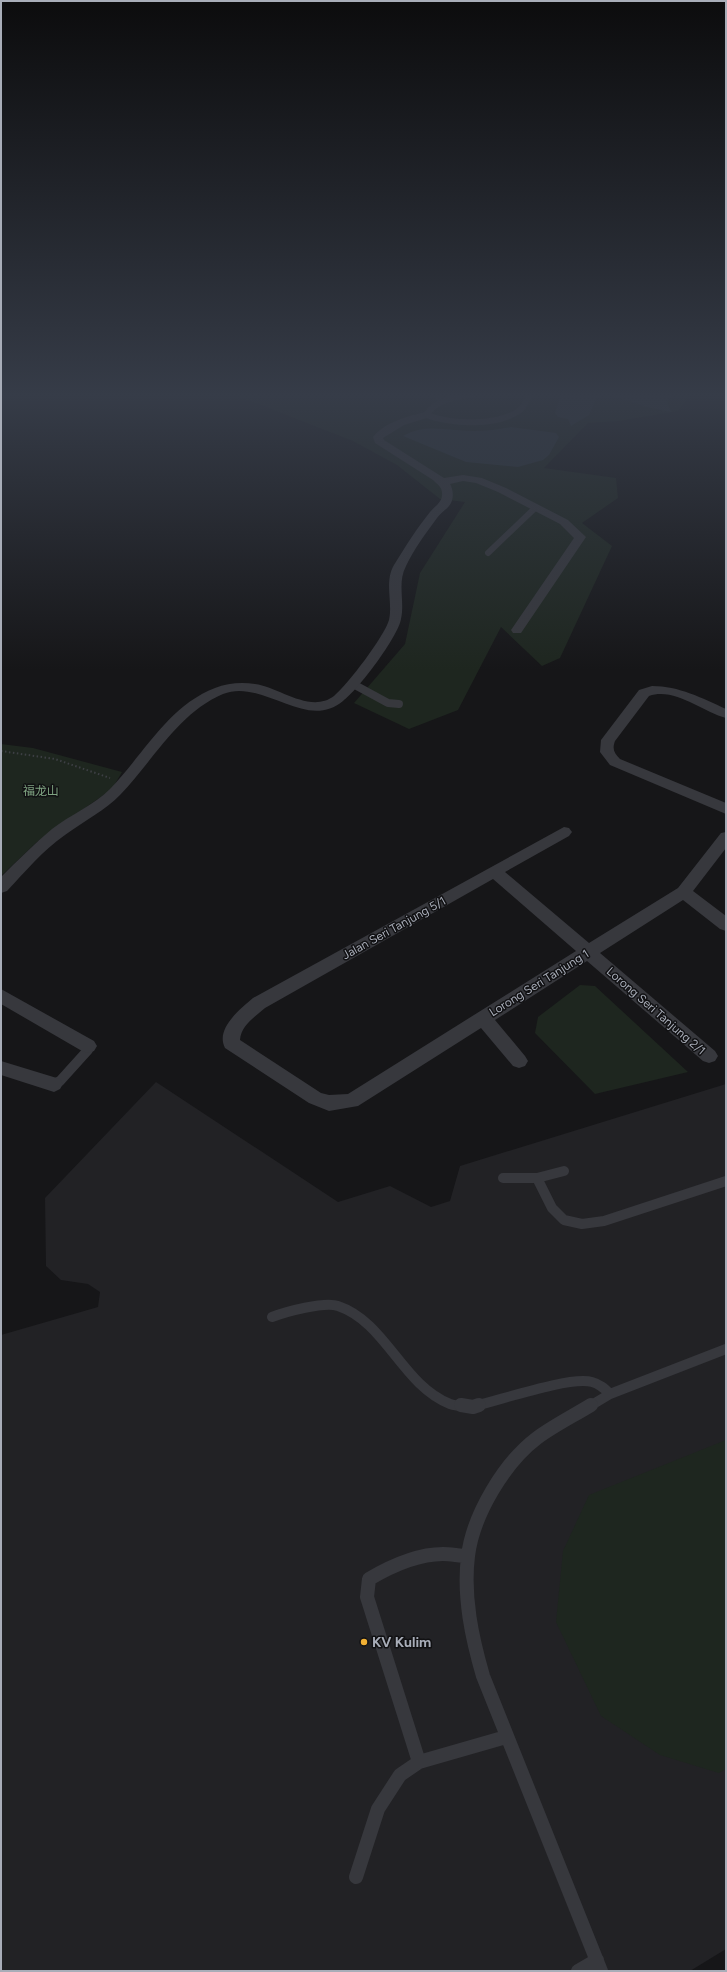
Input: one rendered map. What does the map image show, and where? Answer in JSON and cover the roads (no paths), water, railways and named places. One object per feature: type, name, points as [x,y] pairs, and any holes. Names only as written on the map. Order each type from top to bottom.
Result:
[{"type":"street","points":[[1,887],[35,852],[58,832],[114,793],[162,735],[204,698],[221,690],[236,687],[255,688],[311,707],[326,705],[338,699],[352,684],[390,634],[396,613],[397,600],[394,586],[395,577],[399,567],[434,514],[446,502],[448,494],[446,486]]},
{"type":"street","points":[[492,486],[564,522],[580,538],[517,630]]},
{"type":"street","points":[[726,714],[670,691],[650,689],[644,693],[608,740],[606,746],[608,756],[615,762],[726,809]]},
{"type":"street","name":"Jalan Seri Tanjung 5/1","points":[[334,1103],[315,1098],[231,1043],[231,1032],[238,1022],[259,1003],[564,832]]},
{"type":"street","name":"Lorong Seri Tanjung 1","points":[[334,1103],[351,1101],[684,892],[726,837]]},
{"type":"street","name":"Lorong Seri Tanjung 2/1","points":[[494,871],[709,1056]]},
{"type":"street","points":[[684,892],[726,925]]},
{"type":"street","points":[[1,996],[88,1046]]},
{"type":"street","points":[[483,1018],[519,1061]]},
{"type":"street","points":[[1,1068],[54,1084]]},
{"type":"lane","points":[[488,553],[535,508]]},
{"type":"lane","points":[[352,684],[388,703],[399,704]]},
{"type":"lane","points":[[54,1084],[60,1082],[88,1050],[88,1046]]},
{"type":"lane","points":[[503,1178],[537,1178],[564,1172]]},
{"type":"lane","points":[[537,1178],[552,1208],[564,1220],[582,1224],[604,1221],[726,1181]]},
{"type":"lane","points":[[272,1317],[295,1309],[337,1305],[362,1319],[386,1344],[412,1376],[432,1394],[451,1404],[473,1407],[572,1381],[589,1381],[600,1384],[610,1394]]},
{"type":"lane","points":[[578,1971],[599,1965],[506,1737],[483,1676],[472,1638],[468,1599],[468,1556],[479,1517],[497,1483],[513,1460],[538,1438],[610,1394],[726,1349]]},
{"type":"lane","points":[[419,1762],[367,1597],[369,1579],[378,1573],[418,1558],[440,1554],[468,1556]]},
{"type":"lane","points":[[356,1878],[378,1809],[400,1775],[419,1762],[506,1737]]},
{"type":"place","name":"KV Kulim","points":[[364,1642]]},
{"type":"park label","name":"福龙山","points":[[41,791]]}]
